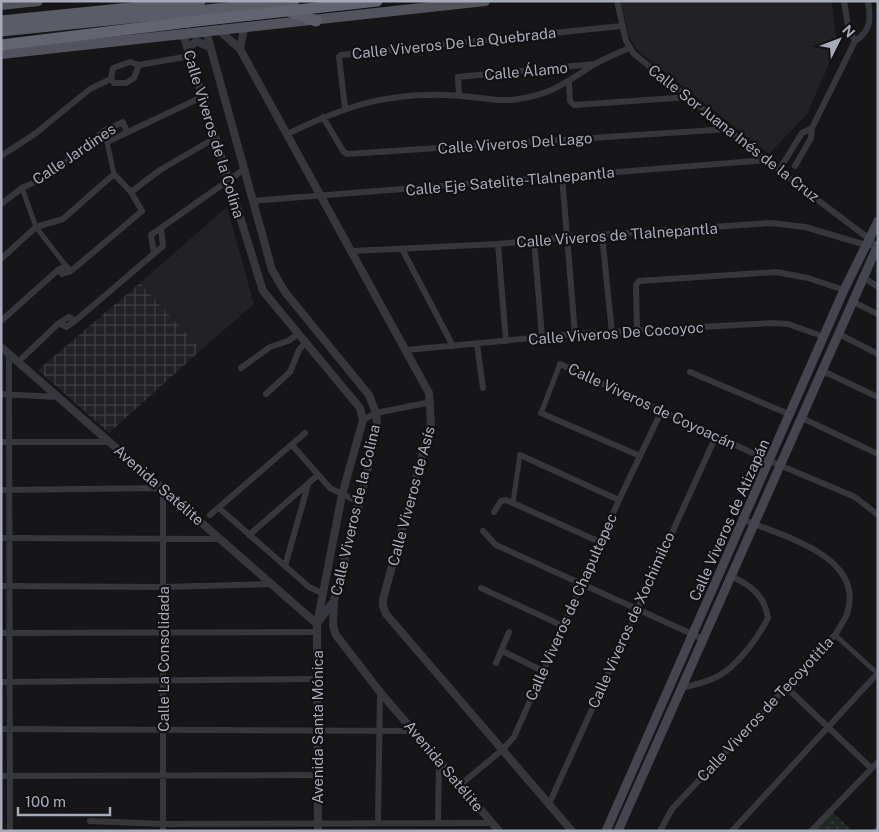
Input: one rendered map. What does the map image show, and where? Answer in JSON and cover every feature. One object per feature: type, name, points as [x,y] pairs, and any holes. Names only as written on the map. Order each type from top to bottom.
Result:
[{"type":"highway","points":[[1,21],[200,1]]},
{"type":"highway","points":[[1,31],[294,1]]},
{"type":"highway","points":[[1,46],[376,1]]},
{"type":"highway","points":[[267,4],[316,20]]},
{"type":"main road","points":[[1,5],[38,1]]},
{"type":"main road","points":[[1,54],[206,31],[244,29],[485,1]]},
{"type":"main road","name":"Calle Viveros de Atizapán","points":[[606,831],[825,337],[844,290],[878,221]]},
{"type":"main road","name":"Calle Viveros de Atizapán","points":[[618,831],[878,246]]},
{"type":"street","points":[[287,134],[345,108],[394,96],[459,95],[494,100],[518,99],[544,94],[569,83],[595,64],[629,48],[621,26],[617,1]]},
{"type":"street","points":[[844,1],[848,26],[855,41]]},
{"type":"street","points":[[796,166],[811,138],[812,128],[855,41],[862,36],[871,20],[868,1]]},
{"type":"street","name":"Calle Viveros De La Quebrada","points":[[345,108],[339,57],[341,55],[621,26]]},
{"type":"street","points":[[240,49],[244,29]]},
{"type":"street","name":"Calle Viveros de la Colina","points":[[206,31],[272,270],[278,282],[368,395],[376,413],[375,434],[367,472],[334,601],[317,624]]},
{"type":"street","name":"Calle Viveros de Asís","points":[[220,31],[240,49],[426,384],[431,402],[431,424],[383,606],[386,614],[572,831]]},
{"type":"street","name":"Calle Viveros de la Colina","points":[[183,34],[263,291],[360,408],[363,420],[342,495],[317,624]]},
{"type":"street","points":[[113,80],[113,68],[130,62],[139,65],[189,53],[196,41],[210,48]]},
{"type":"street","name":"Calle Sor Juana Inés de la Cruz","points":[[629,48],[868,242]]},
{"type":"street","name":"Calle Álamo","points":[[459,95],[458,77],[595,64]]},
{"type":"street","points":[[1,156],[36,134],[90,90],[113,80],[126,83],[134,78],[139,65]]},
{"type":"street","points":[[569,83],[570,101],[574,105],[690,97]]},
{"type":"street","name":"Calle Jardines","points":[[107,142],[202,97]]},
{"type":"street","name":"Calle Viveros Del Lago","points":[[323,117],[343,151],[347,154],[729,129]]},
{"type":"street","name":"Calle Jardines","points":[[1,204],[22,188],[50,175],[104,132],[123,122],[126,132]]},
{"type":"street","points":[[779,170],[802,133],[812,128]]},
{"type":"street","points":[[1,321],[60,272],[69,268],[142,211],[131,192],[114,174],[104,132]]},
{"type":"street","points":[[131,192],[160,170],[215,138]]},
{"type":"street","name":"Calle Eje Satelite-Tlalnepantla","points":[[252,201],[768,160]]},
{"type":"street","points":[[154,253],[152,235],[243,170]]},
{"type":"street","points":[[1,259],[36,227],[63,219],[114,174]]},
{"type":"street","points":[[562,176],[575,334]]},
{"type":"street","points":[[22,188],[36,227],[69,268]]},
{"type":"street","name":"Calle Viveros de Tlalnepantla","points":[[353,252],[788,224],[868,242],[878,246]]},
{"type":"street","points":[[59,323],[66,327],[72,319],[163,246],[161,228]]},
{"type":"street","points":[[602,235],[612,333]]},
{"type":"street","points":[[534,240],[542,337]]},
{"type":"street","points":[[498,244],[506,341]]},
{"type":"street","points":[[402,248],[453,346]]},
{"type":"street","points":[[637,331],[636,285],[639,281],[776,272],[808,278],[844,290]]},
{"type":"street","points":[[863,277],[878,287]]},
{"type":"street","points":[[853,302],[878,314]]},
{"type":"street","points":[[18,362],[59,323],[72,319]]},
{"type":"street","name":"Calle Viveros De Cocoyoc","points":[[406,350],[575,334],[772,323],[788,324],[825,337]]},
{"type":"street","points":[[240,368],[270,347],[288,341],[298,334]]},
{"type":"street","points":[[839,334],[878,354]]},
{"type":"street","points":[[266,394],[290,372],[299,350],[306,342]]},
{"type":"street","points":[[476,344],[483,388]]},
{"type":"street","name":"Avenida Satélite","points":[[1,346],[317,624]]},
{"type":"street","points":[[9,354],[10,831]]},
{"type":"street","points":[[560,364],[541,412],[640,456]]},
{"type":"street","name":"Calle Viveros de Coyoacán","points":[[560,364],[780,466],[854,497],[878,515]]},
{"type":"street","points":[[335,377],[345,368]]},
{"type":"street","points":[[823,371],[878,397]]},
{"type":"street","points":[[690,372],[791,414]]},
{"type":"street","points":[[1,394],[57,397]]},
{"type":"street","points":[[363,420],[376,413],[431,402]]},
{"type":"street","name":"Calle Viveros de Chapultepec","points":[[460,785],[502,750],[514,737],[619,500],[662,412]]},
{"type":"street","points":[[802,418],[878,454]]},
{"type":"street","points":[[210,515],[306,433]]},
{"type":"street","name":"Calle Viveros de Xochimilco","points":[[549,804],[716,436]]},
{"type":"street","points":[[1,442],[110,442]]},
{"type":"street","points":[[292,445],[330,488],[359,502]]},
{"type":"street","points":[[513,502],[520,455],[619,500]]},
{"type":"street","points":[[350,468],[367,472]]},
{"type":"street","points":[[249,535],[318,475]]},
{"type":"street","points":[[286,566],[308,484]]},
{"type":"street","points":[[1,490],[163,488]]},
{"type":"street","name":"Calle La Consolidada","points":[[163,488],[163,827]]},
{"type":"street","points":[[494,512],[500,501],[513,502],[600,542]]},
{"type":"street","points":[[219,508],[309,587],[334,601]]},
{"type":"street","name":"Calle Viveros de Tecoyotitla","points":[[660,831],[672,809],[835,635],[846,615],[849,602],[848,590],[835,563],[818,550],[744,520]]},
{"type":"street","points":[[483,531],[496,545],[703,639]]},
{"type":"street","points":[[1,538],[222,539]]},
{"type":"street","points":[[682,688],[713,679],[723,673],[751,645],[768,618],[766,605],[760,594],[731,576]]},
{"type":"street","points":[[1,586],[163,587],[273,584]]},
{"type":"street","points":[[481,588],[562,626]]},
{"type":"street","name":"Avenida Satélite","points":[[334,601],[332,626],[336,635],[380,692],[498,831]]},
{"type":"street","name":"Avenida Santa Mónica","points":[[317,624],[318,827]]},
{"type":"street","points":[[1,633],[163,634],[317,632]]},
{"type":"street","points":[[496,663],[509,632]]},
{"type":"street","points":[[732,831],[878,673],[835,635]]},
{"type":"street","points":[[502,650],[543,671]]},
{"type":"street","points":[[1,682],[316,679]]},
{"type":"street","points":[[786,688],[871,768]]},
{"type":"street","points":[[378,823],[380,692]]},
{"type":"street","points":[[1,729],[414,731]]},
{"type":"street","points":[[438,823],[439,761]]},
{"type":"street","points":[[811,831],[878,762]]},
{"type":"street","points":[[1,776],[162,777],[317,775]]},
{"type":"street","points":[[90,821],[163,827],[318,827],[378,823],[492,823]]},
{"type":"shaded area","points":[[620,1],[832,1],[836,37],[831,60],[807,114],[769,154],[638,51],[630,39]]},
{"type":"shaded area","points":[[227,207],[254,304],[201,350],[140,283]]},
{"type":"shaded area","points":[[140,283],[201,350],[109,433],[38,370]]},
{"type":"shaded area","points":[[831,811],[852,831],[813,831]]}]
